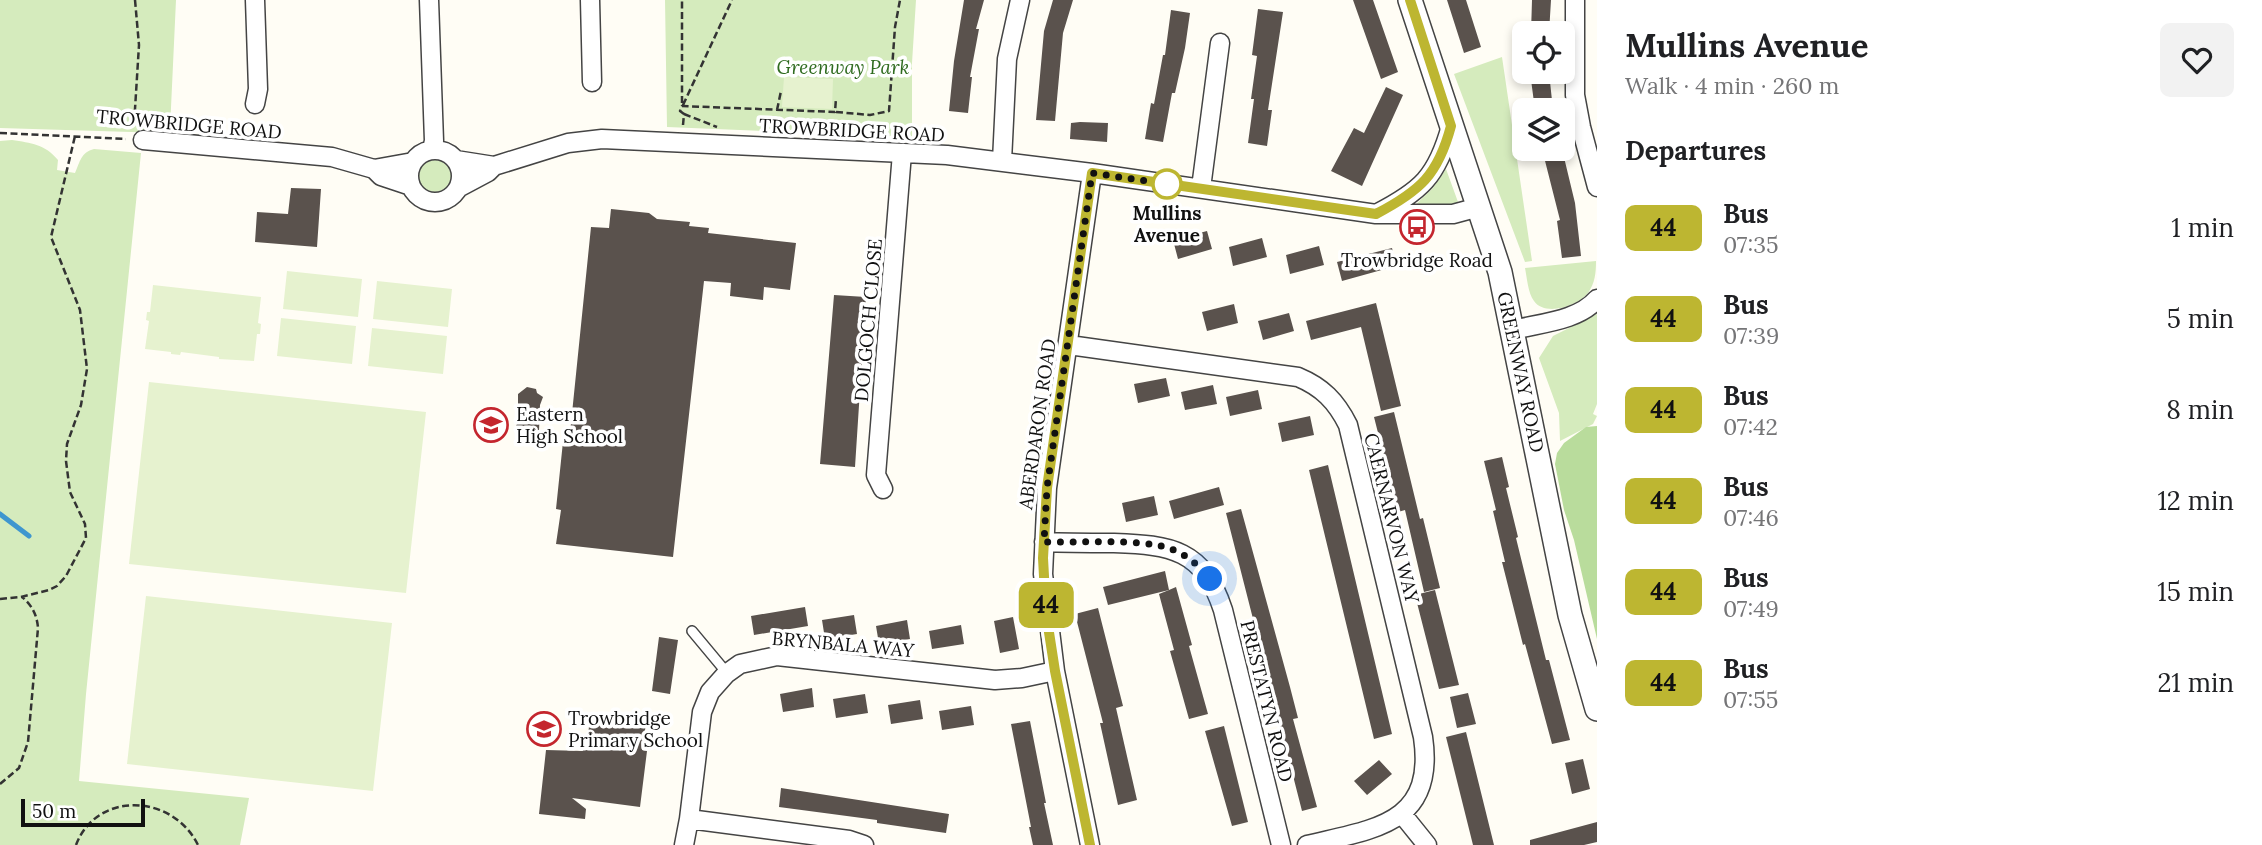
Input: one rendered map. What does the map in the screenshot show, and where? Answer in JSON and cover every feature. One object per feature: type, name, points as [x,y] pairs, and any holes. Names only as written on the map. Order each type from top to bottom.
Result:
[{"type":"street","points":[[255,0],[258,89],[255,104]]},
{"type":"street","points":[[429,0],[434,141],[432,149]]},
{"type":"street","points":[[590,0],[592,82]]},
{"type":"street","points":[[1002,162],[1007,60],[1020,0]]},
{"type":"street","name":"GREENWAY ROAD","points":[[1410,0],[1500,272],[1570,615],[1597,709]]},
{"type":"street","points":[[1575,0],[1575,95],[1597,187]]},
{"type":"street","points":[[1201,188],[1220,43]]},
{"type":"street","points":[[1376,214],[1404,200],[1429,177],[1446,144],[1451,126]]},
{"type":"street","name":"TROWBRIDGE ROAD","points":[[143,140],[332,157],[374,169],[413,162],[418,156],[432,149],[448,153],[456,160],[494,166],[568,143],[602,139],[902,153],[1092,173],[1376,214],[1453,214],[1479,207]]},
{"type":"street","name":"DOLGOCH CLOSE","points":[[883,489],[876,475],[902,153]]},
{"type":"street","points":[[456,160],[461,166],[458,188]]},
{"type":"street","points":[[411,186],[409,169],[413,162]]},
{"type":"street","name":"TROWBRIDGE ROAD","points":[[374,169],[381,176],[411,186],[422,198],[438,202],[446,200],[458,188],[494,166]]},
{"type":"street","name":"ABERDARON ROAD","points":[[1090,845],[1046,613],[1044,542],[1047,488],[1092,173]]},
{"type":"street","points":[[1513,330],[1577,314],[1590,307],[1597,299]]},
{"type":"street","name":"CAERNARVON WAY","points":[[1069,345],[1298,377],[1328,394],[1340,410],[1348,425],[1426,756],[1420,787],[1415,799],[1402,814]]},
{"type":"street","name":"PRESTATYN ROAD","points":[[1044,542],[1154,544],[1181,554],[1202,569],[1210,579],[1223,610],[1281,845]]},
{"type":"street","name":"BRYNBALA WAY","points":[[727,673],[740,664],[777,656],[995,680],[1055,671]]},
{"type":"street","points":[[684,845],[690,819],[702,712],[710,692],[727,673]]},
{"type":"street","points":[[1307,845],[1376,829],[1402,814],[1427,845]]},
{"type":"street","points":[[690,819],[763,837],[849,841],[863,845]]},
{"type":"lane","points":[[692,631],[727,673]]},
{"type":"path","points":[[135,0],[139,45],[135,109],[143,140]]},
{"type":"path","points":[[682,0],[682,106]]},
{"type":"path","points":[[720,128],[680,111],[732,0]]},
{"type":"path","points":[[682,106],[870,115],[888,111],[900,0]]},
{"type":"path","points":[[778,110],[781,91]]},
{"type":"path","points":[[835,112],[836,98]]},
{"type":"path","points":[[683,126],[684,114]]},
{"type":"path","name":"TROWBRIDGE ROAD","points":[[0,133],[143,140]]},
{"type":"path","points":[[0,599],[21,597],[57,586],[66,576],[86,538],[85,524],[70,492],[66,461],[67,444],[81,405],[87,369],[80,310],[51,237],[75,136]]},
{"type":"path","points":[[0,784],[19,768],[28,742],[38,628],[32,608],[21,597]]},
{"type":"path","points":[[76,845],[81,831],[91,820],[105,811],[130,805],[149,807],[174,817],[195,838],[198,845]]},
{"type":"green space","points":[[0,0],[176,0],[170,129],[164,133],[0,128]]},
{"type":"green space","name":"Greenway Park","points":[[665,0],[916,0],[912,63],[912,137],[667,127]]},
{"type":"green space","points":[[1502,57],[1512,125],[1512,161],[1517,161],[1532,261],[1525,262],[1454,74]]},
{"type":"green space","points":[[784,77],[833,79],[832,109],[782,107]]},
{"type":"green space","points":[[12,140],[43,147],[58,160],[57,170],[75,173],[80,161],[90,150],[141,153],[79,781],[249,798],[240,845],[0,845],[0,141]]},
{"type":"green space","points":[[435,160],[447,164],[451,176],[447,188],[435,192],[423,188],[419,176],[423,164]]},
{"type":"green space","points":[[1446,169],[1458,202],[1413,207],[1433,188]]},
{"type":"green space","points":[[1596,261],[1592,285],[1588,293],[1577,302],[1553,309],[1539,306],[1532,298],[1525,268]]},
{"type":"green space","points":[[287,271],[362,279],[358,317],[283,309]]},
{"type":"green space","points":[[377,281],[452,289],[448,327],[373,319]]},
{"type":"green space","points":[[153,285],[261,297],[258,323],[261,324],[260,334],[257,334],[254,361],[219,359],[181,352],[180,355],[145,349],[149,321],[146,320],[147,312],[150,312]]},
{"type":"green space","points":[[1597,314],[1597,404],[1593,414],[1597,416],[1593,424],[1560,441],[1559,413],[1539,358],[1553,336]]},
{"type":"green space","points":[[281,318],[356,326],[352,364],[277,356]]},
{"type":"green space","points":[[372,328],[447,336],[443,374],[368,366]]},
{"type":"green space","points":[[149,382],[426,412],[406,593],[129,564]]},
{"type":"green space","points":[[1597,426],[1597,639],[1555,464],[1557,453],[1564,443],[1586,427]]},
{"type":"green space","points":[[146,596],[392,623],[373,791],[127,764]]},
{"type":"building","points":[[964,0],[984,0],[976,29],[979,29],[970,77],[968,113],[949,111]]},
{"type":"building","points":[[1053,0],[1073,0],[1063,33],[1055,121],[1036,120],[1044,31]]},
{"type":"building","points":[[1353,0],[1373,0],[1398,72],[1381,79]]},
{"type":"building","points":[[1447,0],[1466,0],[1481,47],[1464,53]]},
{"type":"building","points":[[1532,0],[1551,0],[1550,21],[1531,21]]},
{"type":"building","points":[[1258,9],[1283,12],[1268,110],[1272,110],[1267,146],[1248,143],[1254,99],[1251,99],[1257,56],[1252,55]]},
{"type":"building","points":[[1171,10],[1190,13],[1185,48],[1175,93],[1172,93],[1163,142],[1145,139],[1151,103],[1154,104],[1165,55]]},
{"type":"building","points":[[1532,84],[1550,84],[1552,98],[1533,98]]},
{"type":"building","points":[[1386,87],[1403,95],[1362,186],[1331,171],[1354,128],[1364,133]]},
{"type":"building","points":[[1071,123],[1108,123],[1107,142],[1070,139]]},
{"type":"building","points":[[1545,161],[1565,161],[1575,203],[1581,256],[1562,258],[1557,221],[1560,220]]},
{"type":"building","points":[[291,188],[321,189],[317,247],[255,242],[257,212],[288,214]]},
{"type":"building","points":[[611,209],[649,213],[657,219],[690,222],[689,226],[709,228],[708,233],[796,243],[790,290],[764,287],[763,300],[730,296],[731,283],[704,281],[673,557],[556,544],[561,510],[556,509],[564,432],[570,433],[591,227],[609,228]]},
{"type":"building","points":[[1207,231],[1212,249],[1178,259],[1173,240]]},
{"type":"building","points":[[1262,238],[1267,257],[1233,266],[1229,247]]},
{"type":"building","points":[[1319,246],[1324,265],[1290,274],[1286,255]]},
{"type":"building","points":[[1392,248],[1396,266],[1342,281],[1337,262]]},
{"type":"building","points":[[834,295],[866,297],[855,467],[820,464]]},
{"type":"building","points":[[1376,303],[1401,406],[1381,411],[1361,327],[1311,340],[1306,321]]},
{"type":"building","points":[[1234,304],[1238,323],[1207,331],[1202,312]]},
{"type":"building","points":[[1289,313],[1294,331],[1263,340],[1258,321]]},
{"type":"building","points":[[1166,378],[1170,396],[1138,403],[1134,384]]},
{"type":"building","points":[[1213,385],[1217,404],[1185,410],[1181,392]]},
{"type":"building","points":[[527,387],[536,389],[543,397],[539,431],[531,438],[521,437],[515,429],[518,421],[518,394]]},
{"type":"building","points":[[1258,390],[1262,409],[1230,416],[1226,397]]},
{"type":"building","points":[[1394,412],[1440,588],[1424,592],[1405,510],[1398,512],[1374,417]]},
{"type":"building","points":[[1310,416],[1314,435],[1282,442],[1278,423]]},
{"type":"building","points":[[1502,457],[1509,487],[1506,488],[1518,537],[1516,538],[1546,660],[1549,660],[1570,740],[1552,744],[1502,562],[1505,562],[1493,511],[1496,510],[1484,461]]},
{"type":"building","points":[[1328,465],[1392,734],[1374,739],[1309,470]]},
{"type":"building","points":[[1219,487],[1224,505],[1174,519],[1169,501]]},
{"type":"building","points":[[1154,496],[1158,515],[1126,522],[1122,503]]},
{"type":"building","points":[[1241,509],[1298,718],[1293,719],[1317,807],[1302,811],[1226,513]]},
{"type":"building","points":[[1165,571],[1169,590],[1108,605],[1103,587]]},
{"type":"building","points":[[1176,587],[1208,714],[1189,719],[1170,651],[1174,650],[1159,594]]},
{"type":"building","points":[[1435,590],[1459,685],[1439,689],[1415,595]]},
{"type":"building","points":[[805,607],[808,626],[754,635],[751,616]]},
{"type":"building","points":[[1098,608],[1123,706],[1116,708],[1137,800],[1118,805],[1100,723],[1103,723],[1075,614]]},
{"type":"building","points":[[854,615],[857,634],[825,639],[822,620]]},
{"type":"building","points":[[1013,617],[1019,649],[1000,653],[994,621]]},
{"type":"building","points":[[907,620],[910,639],[879,644],[876,626]]},
{"type":"building","points":[[961,625],[964,644],[932,649],[929,631]]},
{"type":"building","points":[[659,637],[678,640],[670,694],[652,691]]},
{"type":"building","points":[[812,688],[814,707],[783,712],[780,694]]},
{"type":"building","points":[[1468,693],[1476,724],[1457,728],[1450,697]]},
{"type":"building","points":[[865,694],[868,713],[836,718],[833,699]]},
{"type":"building","points":[[920,700],[923,719],[891,724],[888,705]]},
{"type":"building","points":[[971,706],[974,725],[942,730],[939,711]]},
{"type":"building","points":[[600,713],[647,717],[642,750],[647,751],[640,807],[572,798],[586,809],[585,819],[539,814],[546,750],[583,751],[582,747],[587,747],[590,716],[600,716]]},
{"type":"building","points":[[1030,721],[1053,845],[1033,845],[1029,827],[1011,724]]},
{"type":"building","points":[[1224,726],[1248,822],[1232,826],[1205,731]]},
{"type":"building","points":[[1466,732],[1494,845],[1473,845],[1446,737]]},
{"type":"building","points":[[1583,759],[1590,789],[1572,794],[1565,763]]},
{"type":"building","points":[[1379,760],[1392,774],[1367,795],[1354,781]]},
{"type":"building","points":[[781,788],[949,814],[946,833],[877,823],[877,820],[779,807]]},
{"type":"building","points":[[1597,822],[1597,842],[1584,845],[1530,845],[1530,840]]},
{"type":"waterway","points":[[0,514],[29,536]]},
{"type":"bus line","name":"44","points":[[1090,845],[1055,671],[1046,613],[1043,558],[1047,488],[1092,173],[1376,214],[1404,200],[1429,177],[1446,144],[1451,126],[1410,0]]},
{"type":"place","name":"Mullins Avenue","points":[[1167,184]]},
{"type":"place","name":"Trowbridge Road","points":[[1417,227]]},
{"type":"place","name":"Eastern High School","points":[[491,425]]},
{"type":"place","name":"Trowbridge Primary School","points":[[544,729]]},
{"type":"route","points":[[1167,184],[1174,185],[1092,173],[1047,488],[1044,542],[1154,544],[1181,554],[1202,569],[1210,579]]}]
